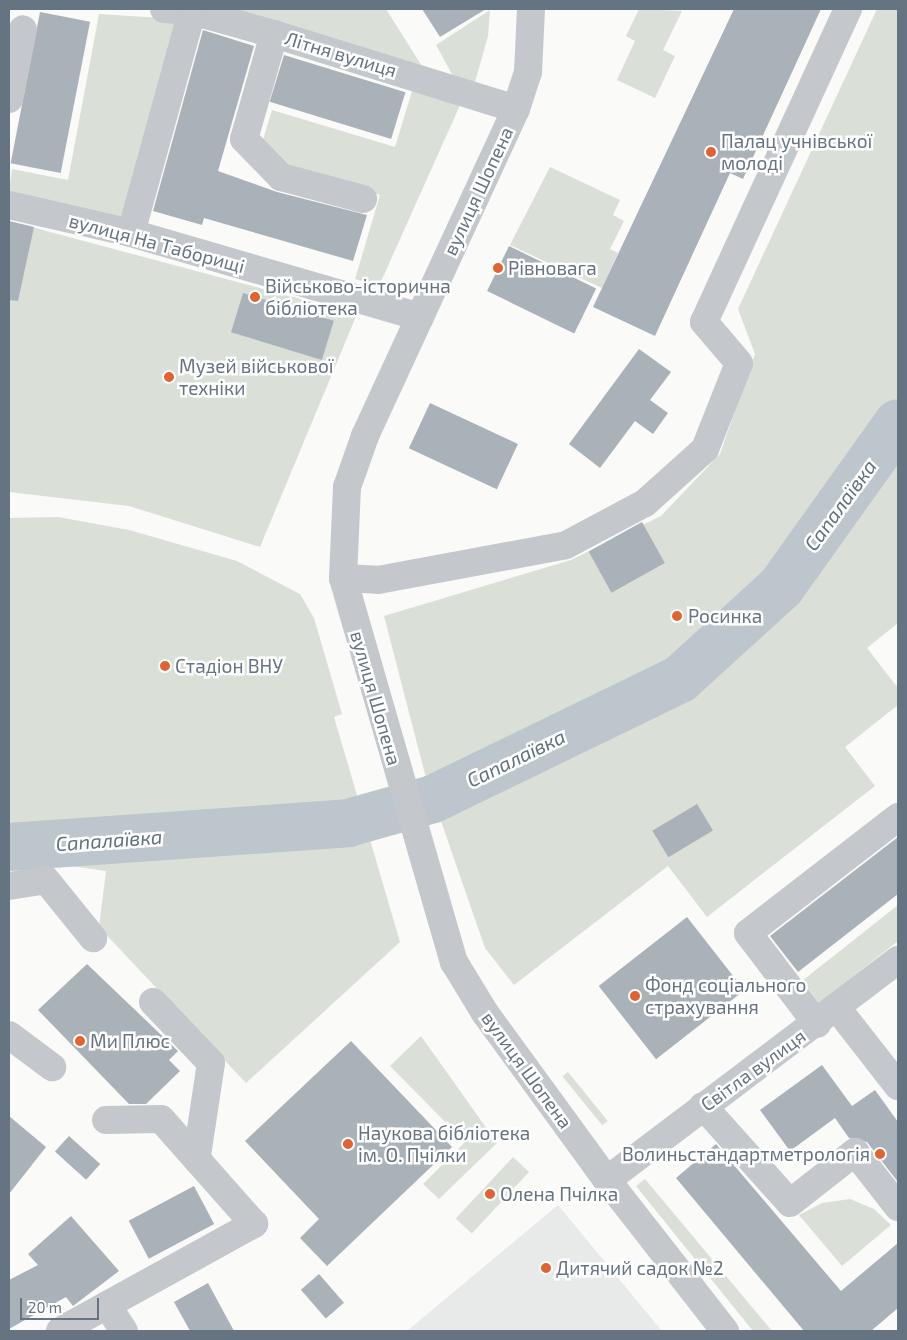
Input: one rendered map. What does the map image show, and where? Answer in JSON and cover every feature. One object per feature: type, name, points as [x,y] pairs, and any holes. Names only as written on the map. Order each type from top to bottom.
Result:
[{"type":"street","name":"Літня вулиця","points":[[164,9],[192,10],[516,109]]},
{"type":"street","name":"вулиця Шопена","points":[[531,9],[528,72],[516,109],[420,317],[347,487],[343,578],[430,886],[454,962],[480,1006],[607,1180],[725,1331]]},
{"type":"street","points":[[343,578],[378,580],[566,545],[645,502],[705,449],[739,363],[704,322],[848,9]]},
{"type":"street","points":[[131,233],[192,10]]},
{"type":"street","points":[[9,99],[22,29]]},
{"type":"street","points":[[274,34],[244,139],[281,176],[363,199]]},
{"type":"street","name":"вулиця На Таборищі","points":[[9,205],[131,233],[420,317]]},
{"type":"street","points":[[898,817],[748,932],[827,1016],[898,1086]]},
{"type":"street","points":[[9,886],[46,880],[93,938]]},
{"type":"street","name":"Світла вулиця","points":[[607,1180],[703,1106],[827,1016],[898,960]]},
{"type":"street","points":[[153,1002],[211,1063],[197,1156]]},
{"type":"street","points":[[9,1035],[52,1068]]},
{"type":"street","points":[[703,1106],[790,1203],[855,1152],[898,1207]]},
{"type":"street","points":[[60,1331],[254,1224],[197,1156],[162,1119],[106,1120]]},
{"type":"street","points":[[106,1305],[124,1331]]},
{"type":"shaded area","points":[[224,9],[386,9],[425,71]]},
{"type":"shaded area","points":[[639,9],[682,11],[663,50],[675,56],[655,98],[617,80],[635,41],[626,36]]},
{"type":"shaded area","points":[[877,9],[898,9],[898,623],[867,648],[898,688],[898,705],[845,747],[875,786],[707,917],[668,866],[514,985],[485,948],[426,778],[384,616],[571,560],[661,516],[720,454],[755,354],[738,309]]},
{"type":"shaded area","points":[[490,10],[488,36],[475,82],[453,76],[436,45]]},
{"type":"shaded area","points":[[99,14],[177,19],[125,219],[9,191],[12,169],[68,180]]},
{"type":"shaded area","points":[[412,91],[461,103],[379,286],[355,279],[380,195],[288,167],[261,146],[272,110],[395,147]]},
{"type":"shaded area","points":[[550,167],[620,200],[613,215],[624,221],[610,249],[618,253],[602,288],[510,245]]},
{"type":"shaded area","name":"Музей військової техніки","points":[[9,221],[357,314],[260,547],[129,506],[9,492]]},
{"type":"shaded area","points":[[58,517],[129,530],[237,561],[300,594],[314,618],[342,714],[334,717],[400,942],[246,1083],[99,927],[106,871],[56,864],[9,871],[9,518]]},
{"type":"shaded area","points":[[898,905],[898,941],[819,1003],[802,981]]},
{"type":"shaded area","points":[[421,1036],[497,1143],[439,1199],[423,1184],[465,1142],[390,1066]]},
{"type":"shaded area","points":[[568,1072],[608,1121],[602,1125],[563,1076]]},
{"type":"shaded area","points":[[513,1157],[529,1172],[472,1233],[456,1218]]},
{"type":"shaded area","points":[[645,1179],[772,1331],[753,1331],[636,1186]]},
{"type":"shaded area","points":[[850,1199],[874,1209],[891,1225],[842,1266],[799,1215],[822,1203]]},
{"type":"shaded area","name":"Дитячий садок №2","points":[[558,1205],[662,1331],[407,1331]]},
{"type":"building","points":[[422,9],[486,9],[440,37]]},
{"type":"building","name":"Палац учнівської молоді","points":[[734,9],[821,9],[743,179],[730,173],[655,336],[593,307]]},
{"type":"building","points":[[40,12],[90,22],[61,173],[11,163]]},
{"type":"building","points":[[203,30],[254,46],[218,171],[277,192],[367,215],[353,261],[204,218],[202,225],[153,211]]},
{"type":"building","points":[[284,55],[405,92],[391,139],[270,102]]},
{"type":"building","points":[[9,221],[34,227],[18,301],[9,300]]},
{"type":"building","points":[[509,246],[596,289],[574,333],[487,291]]},
{"type":"building","points":[[243,293],[334,321],[322,360],[231,332]]},
{"type":"building","points":[[639,349],[671,372],[650,400],[668,413],[653,434],[635,421],[600,468],[569,444]]},
{"type":"building","points":[[430,403],[518,444],[497,489],[409,448]]},
{"type":"building","name":"Росинка","points":[[642,522],[665,563],[611,593],[589,552]]},
{"type":"building","points":[[697,804],[713,831],[668,857],[652,831]]},
{"type":"building","points":[[898,837],[898,894],[798,972],[770,936]]},
{"type":"building","points":[[687,917],[744,990],[656,1059],[599,986]]},
{"type":"building","points":[[87,964],[178,1051],[169,1060],[180,1071],[146,1104],[129,1104],[38,1010]]},
{"type":"building","name":"Наукова бібліотека ім. О. Пчілки","points":[[351,1041],[452,1147],[327,1266],[300,1238],[319,1219],[245,1141]]},
{"type":"building","points":[[822,1065],[852,1106],[875,1090],[898,1122],[898,1182],[867,1142],[849,1138],[835,1118],[790,1151],[760,1110]]},
{"type":"building","points":[[9,1116],[46,1147],[9,1194]]},
{"type":"building","points":[[69,1136],[100,1164],[86,1180],[55,1152]]},
{"type":"building","points":[[716,1144],[841,1291],[898,1243],[898,1308],[871,1331],[804,1331],[676,1178]]},
{"type":"building","points":[[194,1186],[214,1224],[149,1259],[129,1221]]},
{"type":"building","points":[[71,1216],[119,1271],[73,1306],[66,1297],[9,1329],[9,1280],[38,1265],[28,1254]]},
{"type":"building","points":[[319,1274],[344,1303],[326,1318],[301,1290]]},
{"type":"building","points":[[208,1283],[234,1331],[190,1331],[174,1302]]},
{"type":"waterway","name":"Сапалаївка","points":[[9,847],[348,823],[433,799],[680,679],[781,587],[898,423]]},
{"type":"place","name":"Палац учнівської молоді","points":[[711,152]]},
{"type":"place","name":"Рівновага","points":[[498,268]]},
{"type":"place","name":"Військово-історична бібліотека","points":[[255,297]]},
{"type":"place","name":"Музей військової техніки","points":[[169,377]]},
{"type":"place","name":"Росинка","points":[[677,616]]},
{"type":"place","name":"Стадіон ВНУ","points":[[165,666]]},
{"type":"place","name":"Фонд соціального страхування","points":[[635,996]]},
{"type":"place","name":"Ми Плюс","points":[[80,1041]]},
{"type":"place","name":"Наукова бібліотека ім. О. Пчілки","points":[[348,1144]]},
{"type":"place","name":"Волиньстандартметрологія","points":[[880,1154]]},
{"type":"place","name":"Олена Пчілка","points":[[490,1194]]},
{"type":"place","name":"Дитячий садок №2","points":[[546,1268]]}]
